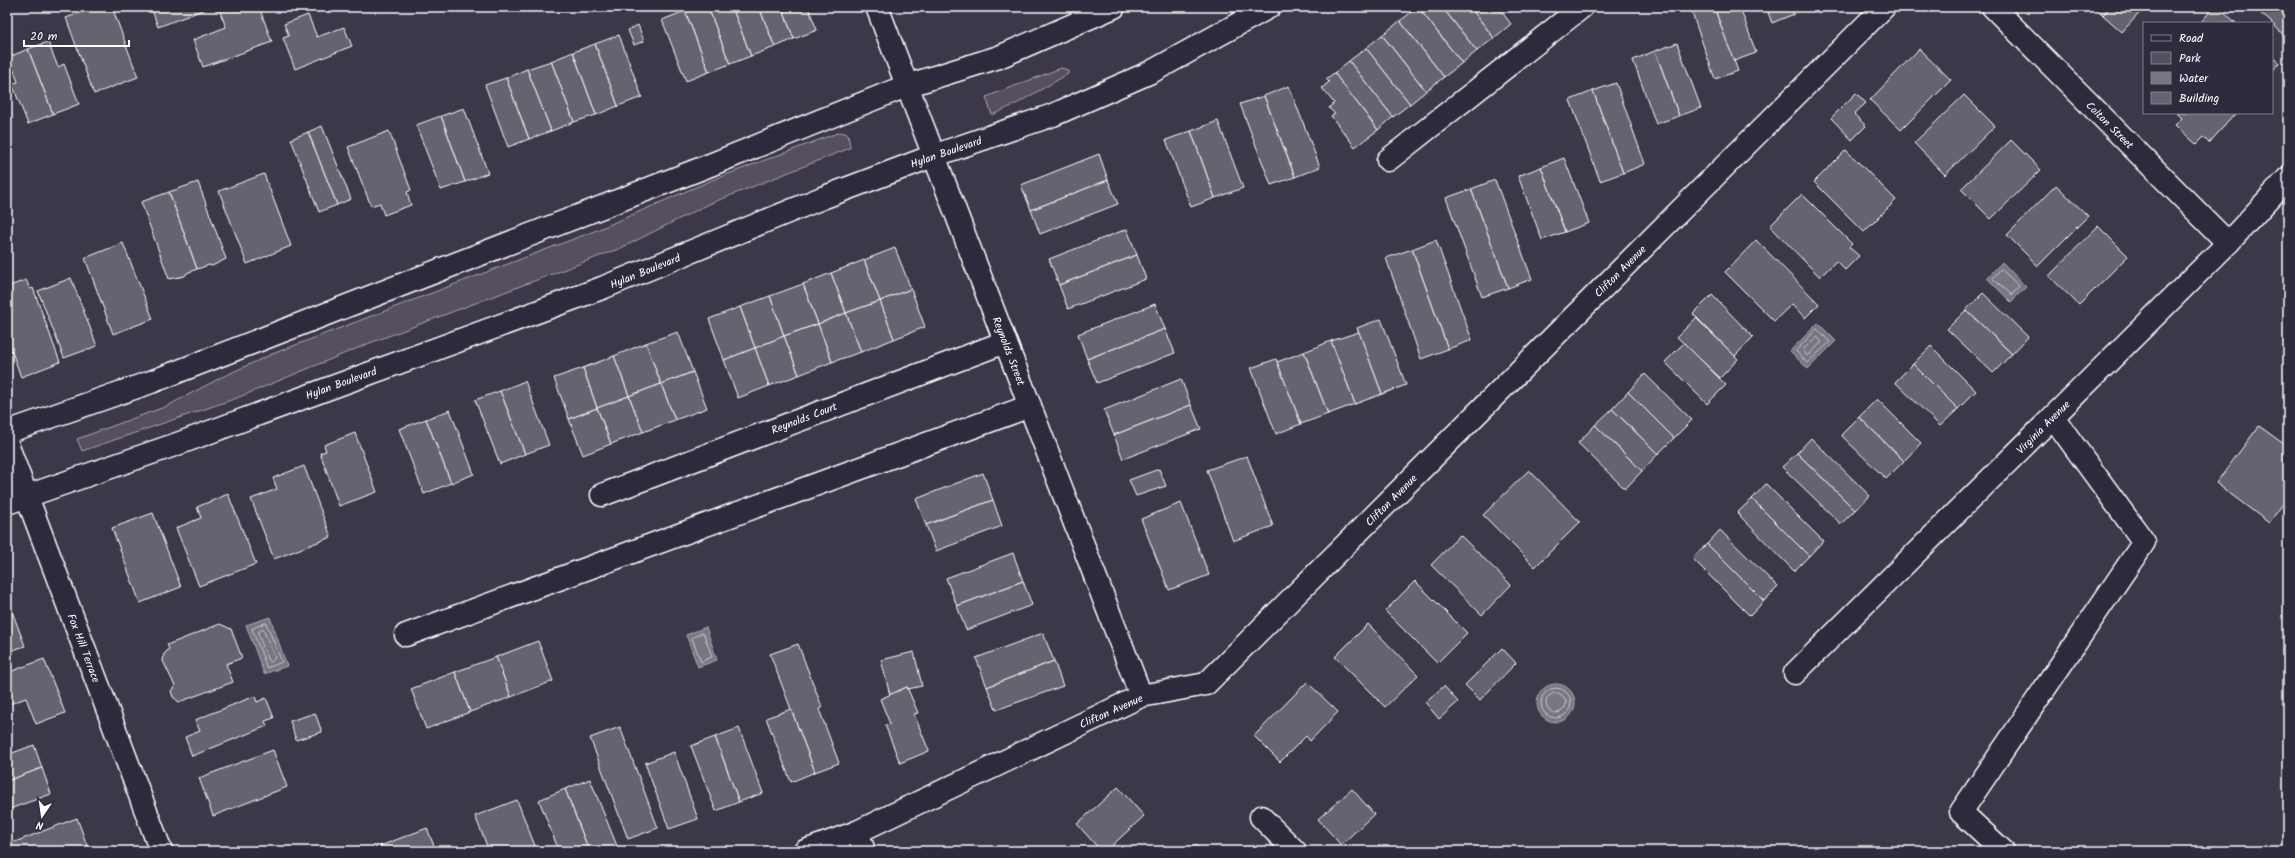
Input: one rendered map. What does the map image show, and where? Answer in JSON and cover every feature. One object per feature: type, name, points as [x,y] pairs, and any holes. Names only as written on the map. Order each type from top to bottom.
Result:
[{"type":"street","name":"Reynolds Street","points":[[877,7],[1141,696]]},
{"type":"street","points":[[7,432],[151,382],[697,170],[906,86],[999,57],[1114,7]]},
{"type":"street","name":"Hylan Boulevard","points":[[17,499],[180,443],[602,288],[822,198],[933,156],[1053,115],[1151,72],[1269,7]]},
{"type":"street","points":[[1388,160],[1582,7]]},
{"type":"street","name":"Colton Street","points":[[1993,7],[2228,243]]},
{"type":"street","name":"Clifton Avenue","points":[[805,851],[860,841],[1141,696],[1206,684],[1881,8]]},
{"type":"street","name":"Virginia Avenue","points":[[1795,674],[2228,243],[2288,178]]},
{"type":"street","name":"Reynolds Court","points":[[602,495],[1005,342]]},
{"type":"street","points":[[406,635],[1030,406]]},
{"type":"street","points":[[2003,851],[1960,812],[2144,542],[2053,417]]},
{"type":"street","name":"Fox Hill Terrace","points":[[7,444],[17,499],[161,851]]},
{"type":"street","points":[[1261,816],[1295,851]]},
{"type":"green space","points":[[1061,68],[1068,70],[1068,74],[1016,104],[992,115],[986,97]]},
{"type":"green space","points":[[840,132],[848,134],[850,148],[709,204],[621,248],[370,343],[237,398],[82,451],[77,439],[167,406],[222,377],[272,354],[597,230],[712,180]]},
{"type":"water","points":[[2002,262],[2026,287],[2011,302],[1987,278]]},
{"type":"water","points":[[1818,323],[1836,341],[1808,369],[1790,351]]},
{"type":"water","points":[[270,617],[287,666],[264,674],[246,625]]},
{"type":"water","points":[[706,627],[717,660],[698,667],[686,635]]},
{"type":"water","points":[[1552,684],[1560,684],[1570,689],[1574,696],[1574,710],[1570,717],[1560,722],[1552,722],[1542,717],[1540,714],[1537,707],[1537,699],[1542,689],[1545,687]]},
{"type":"building","points":[[96,7],[112,7],[138,77],[94,94],[66,18]]},
{"type":"building","points":[[151,7],[211,7],[158,27]]},
{"type":"building","points":[[218,7],[259,7],[272,42],[203,67],[193,40],[226,27]]},
{"type":"building","points":[[696,7],[708,7],[730,64],[709,72],[685,11]]},
{"type":"building","points":[[708,7],[732,7],[751,56],[730,64]]},
{"type":"building","points":[[732,7],[759,7],[775,47],[751,56]]},
{"type":"building","points":[[759,7],[782,7],[794,39],[775,47]]},
{"type":"building","points":[[782,7],[808,7],[817,30],[794,39]]},
{"type":"building","points":[[1418,7],[1462,63],[1444,77],[1400,21]]},
{"type":"building","points":[[1418,7],[1442,7],[1477,51],[1462,63]]},
{"type":"building","points":[[1442,7],[1470,7],[1494,38],[1477,51]]},
{"type":"building","points":[[1470,7],[1498,7],[1511,24],[1494,38]]},
{"type":"building","points":[[1708,7],[1714,7],[1738,71],[1715,79],[1692,13]]},
{"type":"building","points":[[1714,7],[1740,7],[1756,53],[1734,61]]},
{"type":"building","points":[[1766,7],[1791,7],[1794,14],[1772,23]]},
{"type":"building","points":[[2095,7],[2110,7],[2103,15]]},
{"type":"building","points":[[2110,7],[2145,7],[2122,32],[2103,15]]},
{"type":"building","points":[[2214,7],[2219,7],[2235,22],[2201,22]]},
{"type":"building","points":[[2253,7],[2288,7],[2288,40],[2273,24],[2273,22],[2271,22]]},
{"type":"building","points":[[685,11],[709,72],[686,81],[662,20]]},
{"type":"building","points":[[308,15],[317,37],[344,27],[352,46],[295,69],[283,38],[289,36],[284,24]]},
{"type":"building","points":[[1400,21],[1444,77],[1426,91],[1382,35]]},
{"type":"building","points":[[638,25],[644,41],[634,45],[628,30]]},
{"type":"building","points":[[619,35],[642,97],[618,106],[595,44]]},
{"type":"building","points":[[1382,35],[1426,91],[1410,104],[1366,48]]},
{"type":"building","points":[[48,42],[58,67],[64,64],[79,104],[53,114],[28,49]]},
{"type":"building","points":[[1677,43],[1701,108],[1679,116],[1655,51]]},
{"type":"building","points":[[595,44],[618,106],[596,115],[573,52]]},
{"type":"building","points":[[1366,48],[1410,104],[1393,117],[1349,61]]},
{"type":"building","points":[[28,49],[53,114],[28,124],[12,84],[18,82],[9,57]]},
{"type":"building","points":[[1919,49],[1951,80],[1901,130],[1870,100]]},
{"type":"building","points":[[1655,51],[1679,116],[1656,124],[1633,60]]},
{"type":"building","points":[[573,52],[596,115],[574,122],[551,61]]},
{"type":"building","points":[[2273,57],[2280,63],[2273,70]]},
{"type":"building","points":[[551,61],[574,122],[551,131],[527,69]]},
{"type":"building","points":[[1349,61],[1393,117],[1378,130],[1334,73]]},
{"type":"building","points":[[527,69],[551,131],[529,139],[506,78]]},
{"type":"building","points":[[1334,73],[1378,130],[1355,147],[1331,116],[1335,114],[1329,108],[1334,103],[1322,88],[1329,82],[1326,79]]},
{"type":"building","points":[[506,78],[529,139],[508,147],[485,85]]},
{"type":"building","points":[[1616,83],[1645,164],[1623,173],[1593,91]]},
{"type":"building","points":[[1289,86],[1320,167],[1295,177],[1264,96]]},
{"type":"building","points":[[1593,91],[1623,173],[1600,181],[1570,100]]},
{"type":"building","points":[[1856,93],[1866,103],[1854,114],[1866,126],[1852,140],[1831,118]]},
{"type":"building","points":[[1964,95],[1995,126],[1945,175],[1914,143]]},
{"type":"building","points":[[1264,96],[1295,177],[1271,185],[1240,104]]},
{"type":"building","points":[[464,108],[488,173],[465,182],[441,116]]},
{"type":"building","points":[[2178,114],[2235,114],[2209,143],[2203,137],[2196,144],[2175,125],[2182,118]]},
{"type":"building","points":[[441,116],[465,182],[441,190],[416,125]]},
{"type":"building","points":[[1218,121],[1243,188],[1215,198],[1191,131]]},
{"type":"building","points":[[322,126],[351,199],[337,205],[308,132]]},
{"type":"building","points":[[389,131],[411,190],[407,192],[411,205],[384,215],[380,203],[371,206],[348,147]]},
{"type":"building","points":[[1191,131],[1215,198],[1191,207],[1166,140]]},
{"type":"building","points":[[308,132],[337,205],[319,212],[291,139]]},
{"type":"building","points":[[2011,140],[2041,170],[1991,219],[1961,189]]},
{"type":"building","points":[[1846,150],[1896,200],[1864,232],[1814,182]]},
{"type":"building","points":[[1099,154],[1108,180],[1031,210],[1021,185]]},
{"type":"building","points":[[1564,158],[1589,223],[1565,232],[1541,167]]},
{"type":"building","points":[[1541,167],[1565,232],[1542,240],[1518,176]]},
{"type":"building","points":[[264,174],[291,246],[247,264],[219,191]]},
{"type":"building","points":[[1108,180],[1118,204],[1040,234],[1031,210]]},
{"type":"building","points":[[1495,180],[1532,279],[1508,288],[1471,189]]},
{"type":"building","points":[[198,182],[226,259],[212,266],[209,265],[197,269],[169,192]]},
{"type":"building","points":[[2056,185],[2088,216],[2038,266],[2007,235]]},
{"type":"building","points":[[1471,189],[1508,288],[1482,297],[1446,198]]},
{"type":"building","points":[[169,192],[197,269],[187,273],[185,276],[169,279],[141,202]]},
{"type":"building","points":[[1802,194],[1852,244],[1849,247],[1859,256],[1845,270],[1836,261],[1820,277],[1770,226]]},
{"type":"building","points":[[2098,226],[2128,256],[2079,305],[2049,276]]},
{"type":"building","points":[[1127,229],[1137,255],[1059,285],[1049,259]]},
{"type":"building","points":[[1436,240],[1472,340],[1448,349],[1412,249]]},
{"type":"building","points":[[1756,240],[1819,304],[1805,318],[1792,304],[1774,321],[1725,272]]},
{"type":"building","points":[[123,243],[153,319],[113,334],[85,258]]},
{"type":"building","points":[[895,248],[911,289],[880,301],[864,260]]},
{"type":"building","points":[[1412,249],[1448,349],[1421,359],[1386,258]]},
{"type":"building","points":[[1137,255],[1146,279],[1068,309],[1059,285]]},
{"type":"building","points":[[864,260],[880,301],[846,313],[831,273]]},
{"type":"building","points":[[831,273],[846,313],[818,324],[803,284]]},
{"type":"building","points":[[71,278],[97,346],[64,358],[38,291]]},
{"type":"building","points":[[26,280],[30,289],[33,288],[60,362],[21,377],[7,338],[7,287]]},
{"type":"building","points":[[803,284],[818,324],[784,336],[770,296]]},
{"type":"building","points":[[911,289],[925,327],[894,339],[880,301]]},
{"type":"building","points":[[1983,293],[2028,337],[2012,354],[1966,310]]},
{"type":"building","points":[[1712,295],[1753,337],[1735,356],[1693,314]]},
{"type":"building","points":[[770,296],[784,336],[755,348],[740,307]]},
{"type":"building","points":[[880,301],[894,339],[861,352],[846,313]]},
{"type":"building","points":[[1155,304],[1165,329],[1087,359],[1078,334]]},
{"type":"building","points":[[740,307],[755,348],[724,360],[709,319]]},
{"type":"building","points":[[1966,310],[2012,354],[1993,373],[1947,329]]},
{"type":"building","points":[[846,313],[861,352],[832,362],[818,324]]},
{"type":"building","points":[[1696,318],[1738,359],[1720,378],[1677,337]]},
{"type":"building","points":[[1381,319],[1406,385],[1382,394],[1357,328]]},
{"type":"building","points":[[818,324],[832,362],[799,375],[784,336]]},
{"type":"building","points":[[1165,329],[1175,353],[1097,383],[1087,359]]},
{"type":"building","points":[[678,332],[693,372],[661,384],[646,343]]},
{"type":"building","points":[[1359,332],[1382,394],[1355,404],[1331,341]]},
{"type":"building","points":[[784,336],[799,375],[769,386],[755,348]]},
{"type":"building","points":[[1331,341],[1355,404],[1328,414],[1304,352]]},
{"type":"building","points":[[646,343],[661,384],[629,396],[614,356]]},
{"type":"building","points":[[1684,343],[1726,385],[1707,404],[1665,362]]},
{"type":"building","points":[[1931,346],[1976,391],[1958,409],[1913,364]]},
{"type":"building","points":[[755,348],[769,386],[738,398],[724,360]]},
{"type":"building","points":[[1304,352],[1328,414],[1301,424],[1277,362]]},
{"type":"building","points":[[614,356],[629,396],[597,408],[583,368]]},
{"type":"building","points":[[1276,359],[1301,424],[1276,434],[1251,368]]},
{"type":"building","points":[[1913,364],[1958,409],[1940,426],[1895,382]]},
{"type":"building","points":[[583,368],[597,408],[569,419],[554,378]]},
{"type":"building","points":[[693,372],[707,408],[675,420],[661,384]]},
{"type":"building","points":[[1645,374],[1692,420],[1674,438],[1628,392]]},
{"type":"building","points":[[1181,379],[1191,405],[1114,435],[1104,410]]},
{"type":"building","points":[[525,381],[549,445],[525,454],[500,391]]},
{"type":"building","points":[[661,384],[675,420],[643,432],[629,396]]},
{"type":"building","points":[[500,391],[525,454],[500,464],[475,400]]},
{"type":"building","points":[[1628,392],[1674,438],[1658,454],[1612,409]]},
{"type":"building","points":[[629,396],[643,432],[611,444],[597,408]]},
{"type":"building","points":[[1877,399],[1921,443],[1904,461],[1859,417]]},
{"type":"building","points":[[1191,405],[1201,429],[1123,459],[1114,435]]},
{"type":"building","points":[[597,408],[611,444],[583,455],[569,419]]},
{"type":"building","points":[[1612,409],[1658,454],[1642,471],[1595,425]]},
{"type":"building","points":[[450,410],[474,474],[451,483],[426,419]]},
{"type":"building","points":[[1859,417],[1904,461],[1886,479],[1841,435]]},
{"type":"building","points":[[426,419],[451,483],[424,494],[399,429]]},
{"type":"building","points":[[1595,425],[1642,471],[1625,489],[1578,443]]},
{"type":"building","points":[[2259,426],[2288,447],[2288,497],[2269,523],[2216,483]]},
{"type":"building","points":[[355,433],[377,492],[339,506],[320,453],[326,451],[324,445]]},
{"type":"building","points":[[1811,438],[1870,496],[1855,510],[1797,453]]},
{"type":"building","points":[[1797,453],[1855,510],[1841,524],[1782,467]]},
{"type":"building","points":[[1247,456],[1273,526],[1233,541],[1207,470]]},
{"type":"building","points":[[304,466],[331,537],[274,559],[251,499],[277,489],[273,478]]},
{"type":"building","points":[[1159,469],[1166,486],[1136,496],[1129,480]]},
{"type":"building","points":[[1529,470],[1580,522],[1535,567],[1483,515]]},
{"type":"building","points":[[983,473],[993,500],[926,525],[916,499]]},
{"type":"building","points":[[1766,484],[1823,541],[1809,556],[1752,499]]},
{"type":"building","points":[[228,494],[256,564],[199,586],[176,528],[201,518],[197,507]]},
{"type":"building","points":[[1752,499],[1809,556],[1794,571],[1737,513]]},
{"type":"building","points":[[993,500],[1002,526],[936,551],[926,525]]},
{"type":"building","points":[[1181,503],[1209,575],[1169,590],[1141,519]]},
{"type":"building","points":[[153,513],[181,587],[140,603],[112,528]]},
{"type":"building","points":[[1720,530],[1778,587],[1764,601],[1707,544]]},
{"type":"building","points":[[1460,535],[1511,585],[1482,615],[1431,565]]},
{"type":"building","points":[[1707,544],[1764,601],[1750,616],[1692,558]]},
{"type":"building","points":[[1013,553],[1023,581],[957,606],[946,578]]},
{"type":"building","points":[[1023,581],[1032,605],[966,630],[957,606]]},
{"type":"building","points":[[1415,581],[1467,633],[1437,663],[1385,611]]},
{"type":"building","points":[[7,598],[25,646],[7,652]]},
{"type":"building","points":[[220,624],[231,629],[242,658],[226,664],[233,682],[179,702],[173,697],[171,691],[175,686],[163,661],[164,654],[169,649],[167,645]]},
{"type":"building","points":[[1368,624],[1418,675],[1385,707],[1335,657]]},
{"type":"building","points":[[1043,633],[1054,661],[987,687],[976,658]]},
{"type":"building","points":[[538,641],[553,681],[511,697],[496,657]]},
{"type":"building","points":[[798,644],[822,707],[819,709],[839,763],[815,772],[770,654]]},
{"type":"building","points":[[1502,648],[1516,663],[1480,700],[1465,685]]},
{"type":"building","points":[[914,652],[922,686],[908,689],[907,687],[890,695],[881,660]]},
{"type":"building","points":[[496,657],[511,697],[470,712],[455,672]]},
{"type":"building","points":[[44,659],[65,713],[36,724],[26,698],[7,705],[7,673]]},
{"type":"building","points":[[1054,661],[1063,686],[996,710],[987,687]]},
{"type":"building","points":[[455,672],[470,712],[426,729],[411,689]]},
{"type":"building","points":[[1307,682],[1338,712],[1310,741],[1306,736],[1280,762],[1254,736]]},
{"type":"building","points":[[1444,686],[1458,702],[1439,719],[1425,702]]},
{"type":"building","points":[[907,687],[918,713],[914,714],[929,751],[900,763],[885,725],[890,724],[880,699]]},
{"type":"building","points":[[255,696],[257,702],[266,698],[274,718],[265,721],[267,726],[192,756],[185,737],[200,731],[195,720]]},
{"type":"building","points":[[791,709],[815,772],[791,782],[766,718]]},
{"type":"building","points":[[315,713],[322,732],[296,740],[290,721]]},
{"type":"building","points":[[620,727],[658,828],[628,839],[590,738]]},
{"type":"building","points":[[739,728],[763,793],[739,802],[715,737]]},
{"type":"building","points":[[715,737],[739,802],[716,811],[691,746]]},
{"type":"building","points":[[34,745],[42,768],[7,781],[7,755]]},
{"type":"building","points":[[273,750],[287,787],[213,816],[199,778]]},
{"type":"building","points":[[674,752],[698,819],[669,829],[645,763]]},
{"type":"building","points":[[42,768],[51,794],[7,810],[7,781]]},
{"type":"building","points":[[590,779],[619,851],[589,851],[565,789]]},
{"type":"building","points":[[1118,787],[1144,816],[1106,851],[1101,851],[1077,824]]},
{"type":"building","points":[[565,789],[589,851],[559,851],[539,800]]},
{"type":"building","points":[[1352,789],[1374,814],[1341,845],[1318,819]]},
{"type":"building","points":[[517,800],[537,851],[489,851],[475,816]]},
{"type":"building","points":[[77,818],[89,851],[7,851],[7,845]]},
{"type":"building","points":[[427,828],[436,851],[382,851],[380,846]]},
{"type":"building","points":[[1195,844],[1202,851],[1188,851]]},
{"type":"building","points":[[1432,845],[1438,851],[1426,851]]}]
